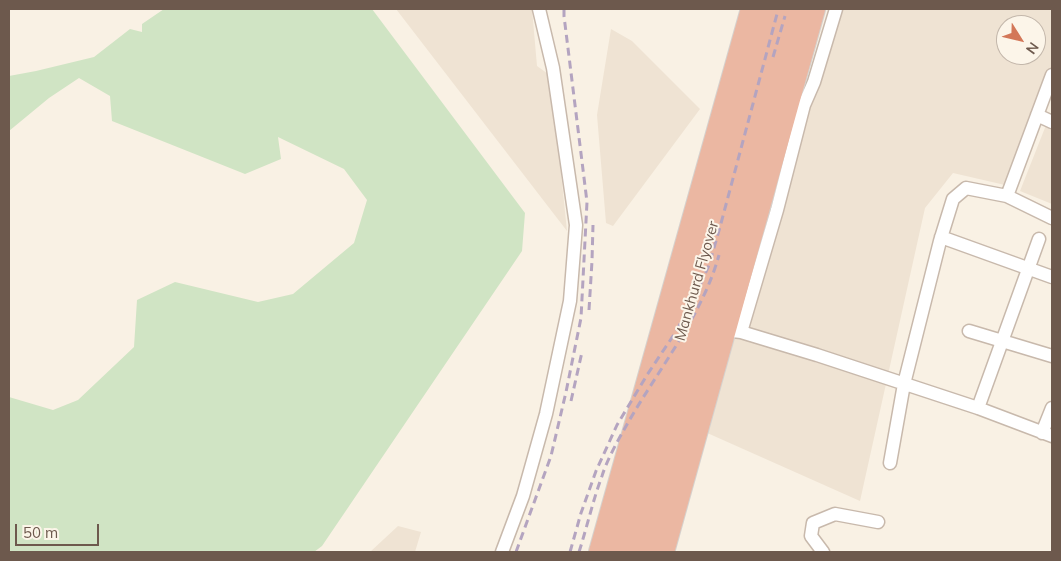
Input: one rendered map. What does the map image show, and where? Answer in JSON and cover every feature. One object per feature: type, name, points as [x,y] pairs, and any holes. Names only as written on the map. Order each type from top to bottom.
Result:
[{"type":"highway","points":[[601,552],[753,9]]},
{"type":"highway","name":"Mankhurd Flyover","points":[[621,552],[772,9]]},
{"type":"highway","name":"Mankhurd Flyover","points":[[642,552],[721,339],[719,277],[793,9]]},
{"type":"highway","points":[[662,552],[721,339],[797,100],[813,9]]},
{"type":"street","points":[[502,552],[523,496],[546,414],[570,301],[576,225],[553,68],[540,9]]},
{"type":"street","points":[[797,100],[814,82],[836,9]]},
{"type":"street","points":[[1007,196],[1052,76]]},
{"type":"street","points":[[1037,115],[1052,122]]},
{"type":"street","points":[[890,463],[904,384],[941,237],[953,199],[966,188],[1007,196],[1052,218]]},
{"type":"street","points":[[941,237],[1052,277]]},
{"type":"street","points":[[978,408],[1039,239]]},
{"type":"street","points":[[969,331],[1052,356]]},
{"type":"street","points":[[721,339],[818,355],[978,408],[1047,434],[1052,408]]},
{"type":"street","points":[[823,552],[811,536],[813,522],[836,514],[878,522]]},
{"type":"shaded area","points":[[396,9],[532,9],[537,66],[551,76],[567,231]]},
{"type":"shaded area","points":[[831,9],[1052,9],[1052,84],[1005,185],[953,173],[925,208],[860,501],[705,432]]},
{"type":"shaded area","points":[[611,29],[632,41],[700,109],[613,226],[606,223],[597,115]]},
{"type":"shaded area","points":[[1052,110],[1052,204],[1020,191]]},
{"type":"shaded area","points":[[398,526],[421,532],[415,552],[370,552]]},
{"type":"green space","points":[[164,9],[372,9],[525,213],[522,251],[322,546],[314,552],[9,552],[9,397],[53,410],[78,400],[134,347],[137,300],[175,282],[258,302],[293,294],[354,243],[367,200],[344,169],[278,137],[281,159],[245,174],[112,121],[110,96],[79,78],[49,98],[9,131],[9,76],[94,57],[130,29],[142,32],[142,24]]},
{"type":"railway","points":[[516,552],[551,456],[581,318],[587,202],[564,9]]},
{"type":"railway","points":[[570,552],[596,471],[617,425],[675,333],[693,301],[709,265],[777,14]]},
{"type":"railway","points":[[773,57],[785,16]]},
{"type":"railway","points":[[589,310],[593,225]]},
{"type":"railway","points":[[579,552],[609,457],[702,300],[719,255]]},
{"type":"railway","points":[[571,401],[582,352]]}]
